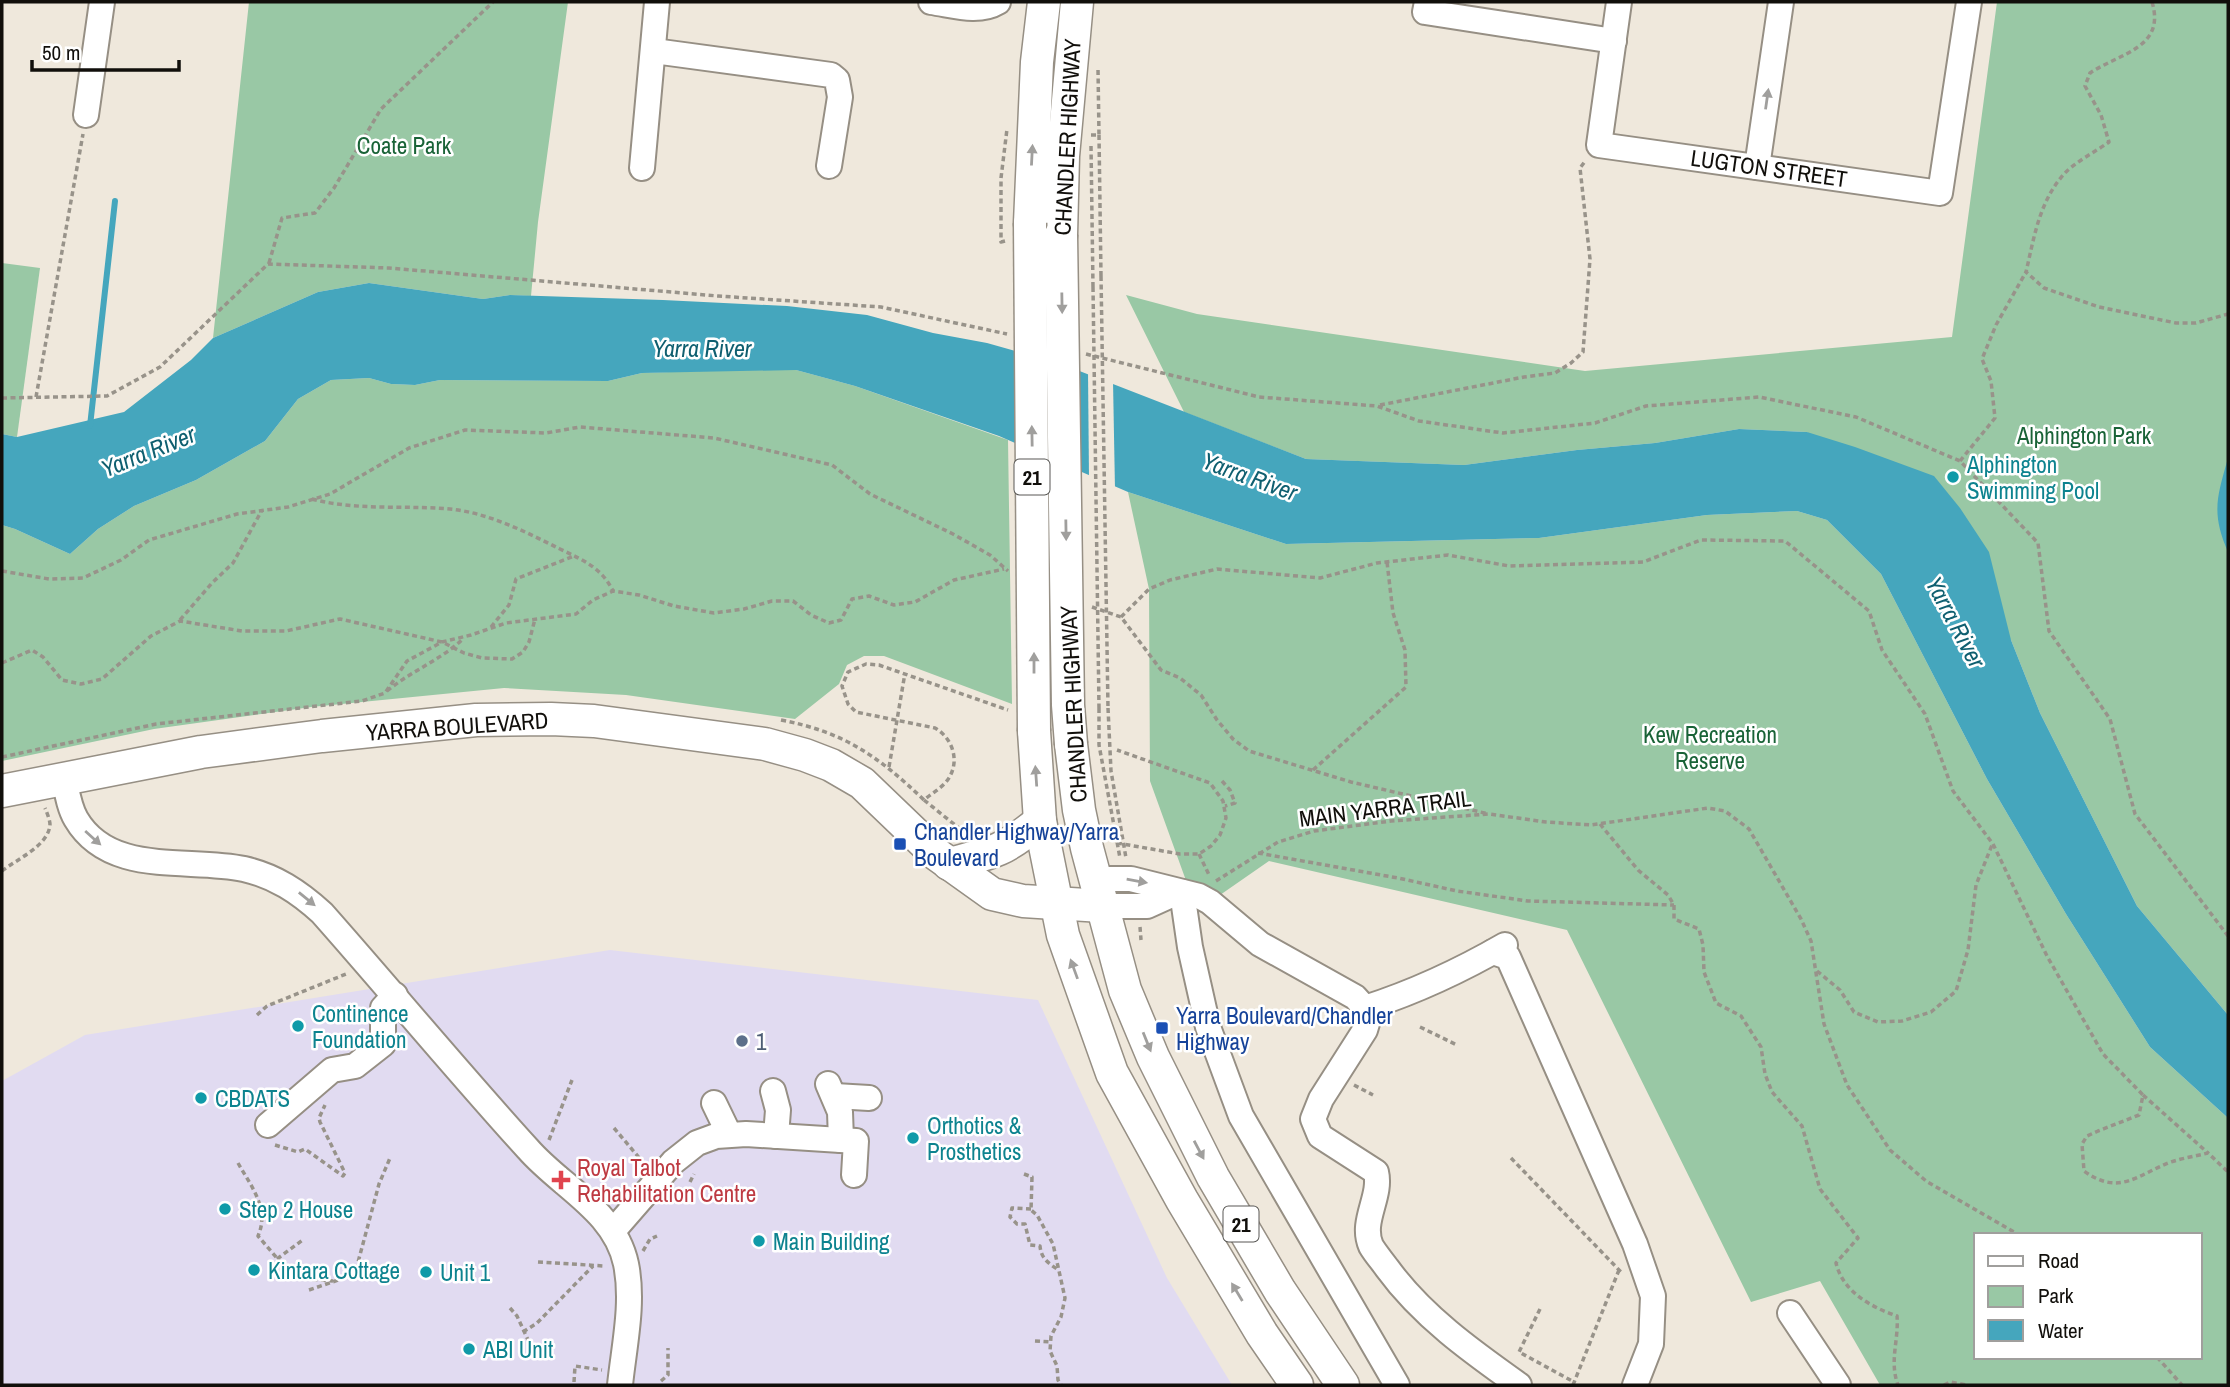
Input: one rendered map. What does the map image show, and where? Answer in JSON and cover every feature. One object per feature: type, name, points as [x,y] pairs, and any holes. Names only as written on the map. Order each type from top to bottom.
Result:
[{"type":"main road","name":"CHANDLER HIGHWAY","points":[[1044,2],[1019,231],[1034,731],[1040,821],[1066,948],[1112,1073],[1123,1097],[1252,1318],[1297,1385]]},
{"type":"main road","name":"CHANDLER HIGHWAY","points":[[1077,2],[1063,156],[1061,235],[1068,705],[1079,810],[1125,990],[1168,1089],[1213,1177],[1280,1291],[1343,1385]]},
{"type":"main road","name":"YARRA BOULEVARD","points":[[2,791],[246,745],[427,724],[517,718],[594,721],[765,744],[813,758],[862,783],[953,866],[998,897],[1053,892],[1098,892]]},
{"type":"main road","points":[[953,866],[1014,843],[1040,821]]},
{"type":"street","points":[[86,115],[102,2]]},
{"type":"street","points":[[642,168],[657,2]]},
{"type":"street","points":[[931,2],[972,8],[984,8],[998,2]]},
{"type":"street","points":[[1599,145],[1619,2]]},
{"type":"street","points":[[1757,167],[1781,2]]},
{"type":"street","name":"LUGTON STREET","points":[[1599,145],[1940,192],[1969,2]]},
{"type":"street","points":[[1426,7],[1614,41]]},
{"type":"street","points":[[654,51],[831,75],[837,80],[840,97],[829,166]]},
{"type":"street","points":[[49,781],[77,821],[103,846],[131,858],[247,869],[301,894],[323,913],[540,1162],[589,1204],[613,1231],[626,1264],[629,1310],[612,1378]]},
{"type":"street","points":[[1098,892],[1147,905],[1180,892],[1199,896],[1260,944],[1355,997],[1365,1008],[1368,1020],[1365,1030],[1321,1098],[1313,1119],[1320,1136],[1376,1172],[1378,1183],[1368,1220],[1370,1245],[1403,1290],[1442,1328],[1519,1385]]},
{"type":"street","points":[[1180,892],[1208,1027],[1241,1116],[1397,1385]]},
{"type":"street","points":[[1365,1008],[1406,995],[1464,969],[1503,947],[1635,1244],[1653,1296],[1651,1344],[1635,1385]]},
{"type":"street","points":[[272,1135],[332,1070],[355,1066],[383,1044],[383,1008],[395,995]]},
{"type":"street","points":[[841,1140],[840,1112],[831,1090],[869,1098]]},
{"type":"street","points":[[773,1091],[778,1110],[776,1136]]},
{"type":"street","points":[[714,1103],[729,1134]]},
{"type":"street","points":[[613,1231],[673,1162],[688,1150],[716,1136],[729,1134],[856,1141],[854,1175]]},
{"type":"street","points":[[1790,1313],[1838,1385]]},
{"type":"path","points":[[2,398],[107,396],[160,367],[268,264],[282,219],[315,213],[334,188],[381,108],[493,2]]},
{"type":"path","points":[[1960,461],[1994,418],[1991,381],[1982,359],[1996,325],[2026,272],[2040,212],[2064,173],[2109,142],[2101,115],[2085,86],[2090,73],[2142,46],[2151,36],[2154,21],[2152,2]]},
{"type":"path","points":[[36,397],[86,115]]},
{"type":"path","points":[[1091,135],[1099,745],[1117,843],[1180,854],[1199,854],[1211,846],[1223,831],[1226,818],[1217,790],[1206,781],[1117,750]]},
{"type":"path","points":[[1099,135],[1108,708],[1111,771],[1124,844]]},
{"type":"path","points":[[1377,406],[1555,373],[1583,352],[1590,259],[1580,167],[1599,145]]},
{"type":"path","points":[[1001,204],[1001,243],[1019,231]]},
{"type":"path","points":[[1092,212],[1099,212]]},
{"type":"path","points":[[268,264],[389,268],[881,307],[1012,336]]},
{"type":"path","points":[[2026,272],[2044,288],[2099,307],[2176,323],[2196,323],[2228,314]]},
{"type":"path","points":[[1083,354],[1259,397],[1377,406],[1419,421],[1503,433],[1595,423],[1646,406],[1759,397],[1856,417],[1960,461],[2038,543],[2049,631],[2110,719],[2135,814],[2228,936]]},
{"type":"path","points":[[2,571],[49,579],[83,578],[121,560],[149,540],[237,514],[289,507],[330,494],[410,448],[465,430],[546,433],[580,427],[714,438],[832,465],[870,494],[990,555],[1004,569],[1014,574]]},
{"type":"path","points":[[311,499],[335,505],[452,509],[482,516],[514,526],[574,556],[607,577],[613,591]]},
{"type":"path","points":[[2,663],[32,650],[43,657],[62,680],[81,684],[102,679],[150,636],[180,621],[233,563],[262,510]]},
{"type":"path","points":[[1121,617],[1149,589],[1170,580],[1217,569],[1320,578],[1387,562],[1448,555],[1509,566],[1643,562],[1701,540],[1785,541],[1869,611],[1882,650],[1925,715],[1953,791],[1993,844],[2047,956],[2104,1054],[2143,1095],[2228,1172]]},
{"type":"path","points":[[489,629],[509,605],[516,579],[574,556]]},
{"type":"path","points":[[1312,770],[1406,687],[1405,650],[1393,613],[1387,562]]},
{"type":"path","points":[[384,693],[407,661],[442,642],[506,623],[576,614],[593,600],[613,591],[714,613],[744,609],[772,601],[793,601],[811,615],[829,623],[841,620],[852,599],[869,596],[894,604],[915,602],[954,580],[1004,569]]},
{"type":"path","points":[[1082,603],[1121,617],[1161,670],[1180,678],[1201,695],[1233,739],[1249,751],[1351,782],[1489,814]]},
{"type":"path","points":[[180,621],[242,631],[286,631],[340,620],[442,642],[482,658],[512,659],[523,652],[529,642],[535,619]]},
{"type":"path","points":[[2,757],[156,724],[362,701],[384,693],[413,671],[453,648],[465,637]]},
{"type":"path","points":[[954,761],[951,743],[935,728],[856,712],[848,704],[842,686],[848,672],[866,664],[879,664],[1010,710]]},
{"type":"path","points":[[889,767],[905,673]]},
{"type":"path","points":[[2,871],[40,843],[46,835],[50,823],[49,781]]},
{"type":"path","points":[[1222,781],[1230,790],[1235,803],[1224,806]]},
{"type":"path","points":[[924,800],[960,831],[973,836]]},
{"type":"path","name":"MAIN YARRA TRAIL","points":[[1199,854],[1210,878],[1217,881],[1278,842],[1314,831],[1391,821],[1489,814],[1581,825],[1708,808],[1726,811],[1749,829],[1801,919],[1811,941],[1824,1024],[1847,1085],[1890,1150],[1926,1181],[2016,1233]]},
{"type":"path","points":[[1600,824],[1638,870],[1668,895],[1674,905],[1674,919],[1699,929],[1703,945],[1704,972],[1716,1003],[1741,1016],[1760,1047],[1765,1074],[1772,1092],[1802,1126],[1821,1189],[1858,1238],[1836,1263],[1839,1275],[1874,1308],[1897,1315],[1899,1333],[1893,1351],[1898,1385]]},
{"type":"path","points":[[1817,971],[1840,990],[1854,1012],[1878,1022],[1902,1021],[1931,1012],[1956,991],[1968,950],[1976,885],[1993,844]]},
{"type":"path","points":[[1258,853],[1457,891],[1528,901],[1674,905]]},
{"type":"path","points":[[257,1015],[267,1006],[342,978],[351,968]]},
{"type":"path","points":[[1420,1027],[1457,1045]]},
{"type":"path","points":[[1338,1072],[1349,1082],[1373,1095]]},
{"type":"path","points":[[540,1162],[572,1080]]},
{"type":"path","points":[[2143,1095],[2139,1115],[2087,1136],[2081,1144],[2084,1171],[2098,1180],[2136,1180],[2171,1163],[2208,1153]]},
{"type":"path","points":[[272,1135],[298,1152],[305,1149],[343,1176],[345,1173],[319,1118],[326,1104]]},
{"type":"path","points":[[614,1128],[641,1160]]},
{"type":"path","points":[[309,1290],[344,1278],[358,1266],[379,1184],[390,1158]]},
{"type":"path","points":[[1511,1158],[1628,1280]]},
{"type":"path","points":[[238,1163],[262,1211],[264,1222],[258,1236],[294,1278],[333,1282]]},
{"type":"path","points":[[1024,1174],[1032,1177],[1031,1209],[1053,1244],[1065,1298],[1061,1318],[1051,1336],[1050,1351],[1058,1366],[1058,1380],[1061,1385]]},
{"type":"path","points":[[1031,1209],[1012,1208],[1010,1217],[1017,1224],[1024,1224],[1030,1244],[1041,1246],[1045,1261],[1058,1270]]},
{"type":"path","points":[[277,1259],[304,1239]]},
{"type":"path","points":[[538,1262],[613,1267]]},
{"type":"path","points":[[523,1332],[537,1323],[593,1266]]},
{"type":"path","points":[[1540,1309],[1519,1352],[1574,1384],[1619,1270]]},
{"type":"path","points":[[510,1308],[517,1316],[534,1353]]},
{"type":"path","points":[[1035,1341],[1051,1342]]},
{"type":"path","points":[[661,1381],[668,1375],[668,1348]]},
{"type":"path","points":[[2159,1359],[2182,1385]]},
{"type":"path","points":[[574,1382],[575,1366],[612,1378]]},
{"type":"path","points":[[1944,1385],[1950,1382],[1967,1385]]},
{"type":"shaded area","name":"Royal Talbot Rehabilitation Centre","points":[[610,950],[1038,1000],[1167,1278],[1232,1385],[2,1385],[2,1081],[85,1035]]},
{"type":"green space","name":"Coate Park","points":[[249,2],[568,2],[538,222],[531,296],[510,295],[483,299],[369,283],[318,292],[213,338]]},
{"type":"green space","name":"Alphington Park","points":[[1997,2],[2228,2],[2228,1015],[2137,906],[2040,713],[2011,640],[1807,432],[1739,429],[1655,443],[1464,465],[1306,459],[1184,412],[1126,295],[1197,314],[1585,371],[1952,337]]},
{"type":"green space","points":[[2,263],[40,268],[17,437],[2,434]]},
{"type":"green space","points":[[796,370],[855,386],[1008,440],[1012,704],[884,656],[864,656],[847,665],[839,684],[795,719],[626,695],[504,688],[311,707],[154,729],[2,761],[2,525],[70,554],[98,529],[134,506],[196,480],[265,441],[298,399],[331,380],[369,378],[391,384],[415,385],[440,380],[608,381],[642,373]]},
{"type":"green space","name":"Kew Recreation Reserve","points":[[1128,492],[1286,544],[1539,538],[1707,515],[1797,511],[1827,520],[1881,574],[1987,779],[2066,914],[2150,1047],[2228,1118],[2228,1385],[1880,1385],[1820,1281],[1751,1302],[1567,930],[1269,861],[1197,911],[1150,781],[1149,589]]},
{"type":"water","name":"Yarra River","points":[[369,283],[483,299],[510,295],[663,300],[787,306],[867,315],[933,333],[987,343],[1064,365],[1306,459],[1464,465],[1655,443],[1739,429],[1807,432],[1934,476],[1960,508],[1989,552],[2011,640],[2040,713],[2137,906],[2228,1015],[2228,1118],[2150,1047],[2066,914],[1987,779],[1881,574],[1827,520],[1797,511],[1707,515],[1539,538],[1286,544],[1128,492],[999,436],[855,386],[796,370],[642,373],[608,381],[440,380],[415,385],[391,384],[369,378],[331,380],[298,399],[265,441],[196,480],[134,506],[98,529],[70,554],[2,525],[2,434],[17,437],[124,412],[191,360],[213,338],[318,292]]},
{"type":"water","points":[[2228,458],[2228,552],[2219,526],[2218,505]]},
{"type":"pier","points":[[1088,371],[1113,381],[1115,490],[1089,479]]},
{"type":"waterway","points":[[90,426],[115,201]]},
{"type":"place","name":"Alphington Swimming Pool","points":[[1953,477]]},
{"type":"place","name":"Chandler Highway/Yarra Boulevard","points":[[900,844]]},
{"type":"place","name":"Continence Foundation","points":[[298,1026]]},
{"type":"place","name":"Yarra Boulevard/Chandler Highway","points":[[1162,1028]]},
{"type":"place","name":"1","points":[[742,1041]]},
{"type":"place","name":"CBDATS","points":[[201,1098]]},
{"type":"place","name":"Orthotics & Prosthetics","points":[[913,1138]]},
{"type":"place","name":"Royal Talbot Rehabilitation Centre","points":[[561,1180]]},
{"type":"place","name":"Step 2 House","points":[[225,1209]]},
{"type":"place","name":"Main Building","points":[[759,1241]]},
{"type":"place","name":"Kintara Cottage","points":[[254,1270]]},
{"type":"place","name":"Unit 1","points":[[426,1272]]},
{"type":"place","name":"ABI Unit","points":[[469,1349]]}]
